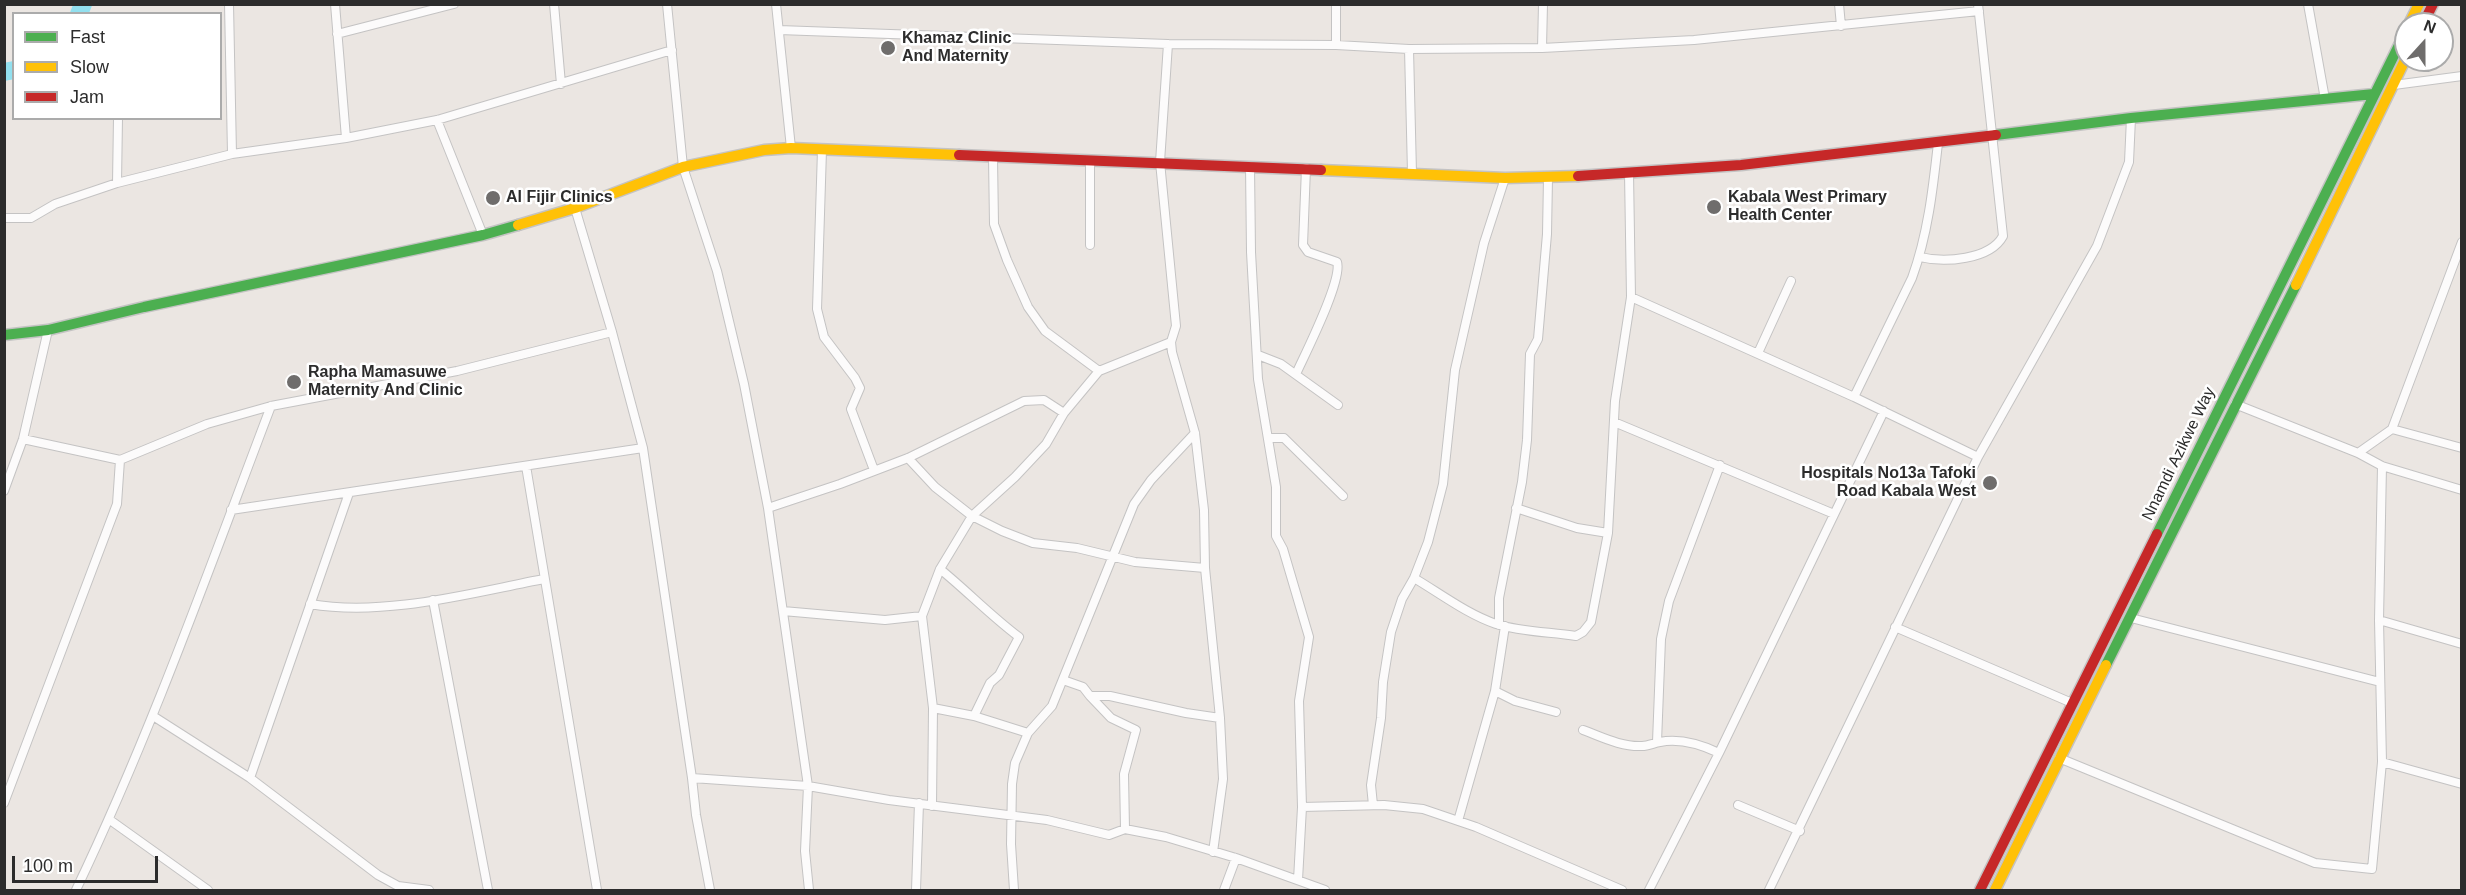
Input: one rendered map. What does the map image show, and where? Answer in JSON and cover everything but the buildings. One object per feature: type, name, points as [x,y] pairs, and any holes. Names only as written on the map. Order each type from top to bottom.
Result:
[{"type":"main road","name":"Nnamdi Azikwe Way","points":[[1980,891],[2394,55]]},
{"type":"main road","name":"Nnamdi Azikwe Way","points":[[1995,891],[2235,405],[2247,385],[2399,72]]},
{"type":"main road","points":[[4,335],[48,330],[144,307],[483,235],[575,208],[683,166],[764,150],[790,148],[1548,178],[1782,160],[1993,137],[2131,118],[2374,94]]},
{"type":"street","points":[[229,4],[232,154]]},
{"type":"street","points":[[335,4],[346,138]]},
{"type":"street","points":[[337,34],[454,4]]},
{"type":"street","points":[[554,4],[561,84]]},
{"type":"street","points":[[667,4],[683,166],[717,271],[744,384],[768,508],[808,786],[806,851],[809,891]]},
{"type":"street","points":[[776,4],[790,148]]},
{"type":"street","points":[[1336,4],[1336,45]]},
{"type":"street","points":[[1542,48],[1543,4]]},
{"type":"street","points":[[1839,4],[1841,26]]},
{"type":"street","points":[[2308,4],[2325,99]]},
{"type":"street","points":[[778,30],[1168,44],[1336,45],[1409,49],[1542,48],[1694,40],[1841,26],[1978,8],[2003,236],[1998,245],[1962,258],[1936,261],[1920,257]]},
{"type":"street","points":[[1168,44],[1160,162],[1176,326],[1171,342],[1194,433],[1204,510],[1204,568],[1220,718],[1223,779],[1213,852]]},
{"type":"street","points":[[1409,49],[1412,173]]},
{"type":"street","points":[[4,218],[31,218],[55,204],[117,183],[232,154],[346,138],[437,120],[672,50]]},
{"type":"street","points":[[2393,85],[2462,75]]},
{"type":"street","points":[[1769,891],[1800,831],[1895,627],[1978,457],[2097,246],[2129,162],[2131,118]]},
{"type":"street","points":[[117,183],[118,120]]},
{"type":"street","points":[[437,120],[483,235]]},
{"type":"street","points":[[1854,397],[1920,257],[1931,206],[1938,142]]},
{"type":"street","points":[[822,150],[817,309],[824,337],[860,388],[851,409],[874,470]]},
{"type":"street","points":[[993,157],[994,224],[1028,307],[1045,331],[1099,371]]},
{"type":"street","points":[[1090,160],[1090,245]]},
{"type":"street","points":[[1250,166],[1251,252],[1260,401],[1276,487],[1276,536],[1309,637],[1299,701],[1302,807],[1298,880]]},
{"type":"street","points":[[1296,374],[1328,303],[1339,268],[1337,262],[1308,252],[1303,245],[1306,168]]},
{"type":"street","points":[[1414,578],[1453,600],[1468,612],[1502,626],[1576,636],[1583,632],[1591,622],[1608,533],[1614,422],[1621,350],[1631,297],[1629,173]]},
{"type":"street","points":[[1373,805],[1371,784],[1391,632],[1402,599],[1414,578],[1428,542],[1443,484],[1455,370],[1484,243],[1505,178]]},
{"type":"street","points":[[1458,821],[1495,691],[1502,626],[1499,598],[1522,482],[1527,440],[1530,354],[1538,339],[1541,311],[1547,234],[1548,178]]},
{"type":"street","points":[[575,208],[643,448],[696,815],[710,891]]},
{"type":"street","points":[[2358,453],[2392,429],[2462,242]]},
{"type":"street","points":[[1758,353],[1791,281]]},
{"type":"street","points":[[1631,297],[1854,397],[1978,457]]},
{"type":"street","points":[[4,491],[9,469],[23,439],[48,330]]},
{"type":"street","points":[[23,439],[120,460],[207,424],[271,406],[457,371],[612,332]]},
{"type":"street","points":[[932,806],[933,708],[922,616],[940,569],[972,516],[1016,477],[1046,444],[1064,413],[1099,371],[1171,342]]},
{"type":"street","points":[[1258,355],[1281,364],[1338,405]]},
{"type":"street","points":[[768,508],[908,458],[1024,401],[1044,400],[1064,413]]},
{"type":"street","points":[[2235,405],[2358,453],[2382,466],[2462,490]]},
{"type":"street","points":[[76,891],[110,820],[153,716],[271,406]]},
{"type":"street","points":[[1649,891],[1719,753],[1884,411]]},
{"type":"street","points":[[1614,422],[1834,514]]},
{"type":"street","points":[[2392,429],[2462,448]]},
{"type":"street","points":[[1014,891],[1012,784],[1015,763],[1028,733],[1052,706],[1134,504],[1151,480],[1194,433]]},
{"type":"street","points":[[1268,438],[1284,438],[1343,496]]},
{"type":"street","points":[[231,510],[643,448]]},
{"type":"street","points":[[908,458],[935,487],[972,516],[1034,543],[1077,548],[1157,566],[1204,568]]},
{"type":"street","points":[[4,803],[117,504],[120,460]]},
{"type":"street","points":[[1657,742],[1661,639],[1669,601],[1720,465]]},
{"type":"street","points":[[526,466],[597,891]]},
{"type":"street","points":[[2060,758],[2315,863],[2372,869],[2382,762],[2379,620],[2382,466]]},
{"type":"street","points":[[250,778],[349,493]]},
{"type":"street","points":[[1516,508],[1577,528],[1608,533]]},
{"type":"street","points":[[940,569],[972,594],[997,621],[1018,636],[999,675],[990,683],[974,716]]},
{"type":"street","points":[[310,604],[340,609],[433,600],[544,579]]},
{"type":"street","points":[[433,600],[488,891]]},
{"type":"street","points":[[783,611],[885,620],[922,616]]},
{"type":"street","points":[[2131,618],[2380,682]]},
{"type":"street","points":[[2379,620],[2462,644]]},
{"type":"street","points":[[1895,627],[2072,703]]},
{"type":"street","points":[[1063,680],[1083,687],[1111,718],[1136,730],[1124,774],[1125,830]]},
{"type":"street","points":[[1495,691],[1515,701],[1556,712]]},
{"type":"street","points":[[1090,696],[1110,696],[1220,718]]},
{"type":"street","points":[[933,708],[974,716],[1028,733]]},
{"type":"street","points":[[153,716],[250,778],[398,888],[429,891]]},
{"type":"street","points":[[1583,730],[1625,745],[1643,746],[1657,742],[1700,744],[1719,753]]},
{"type":"street","points":[[2382,762],[2462,784]]},
{"type":"street","points":[[692,778],[808,786],[932,806],[1047,820],[1109,835],[1125,830],[1166,837],[1236,858],[1325,891]]},
{"type":"street","points":[[916,891],[919,803]]},
{"type":"street","points":[[1302,807],[1373,805],[1423,809],[1458,821],[1622,891]]},
{"type":"street","points":[[1737,805],[1800,831]]},
{"type":"street","points":[[110,820],[208,891]]},
{"type":"street","points":[[1224,891],[1236,858]]},
{"type":"waterway","points":[[80,12],[83,4]]},
{"type":"waterway","points":[[4,72],[12,70]]},
{"type":"traffic: fast","points":[[2157,534],[2394,55]]},
{"type":"traffic: fast","points":[[1996,135],[2131,118],[2374,94]]},
{"type":"traffic: fast","points":[[4,335],[48,330],[144,307],[483,235],[518,225]]},
{"type":"traffic: fast","points":[[2106,665],[2296,285]]},
{"type":"traffic: slow","points":[[2415,12],[2419,4]]},
{"type":"traffic: slow","points":[[2296,285],[2399,72]]},
{"type":"traffic: slow","points":[[518,225],[575,208],[683,167],[764,150],[791,148],[959,155]]},
{"type":"traffic: slow","points":[[1321,170],[1505,178],[1578,176]]},
{"type":"traffic: slow","points":[[1995,890],[2106,665]]},
{"type":"traffic: jam","points":[[2429,12],[2433,4]]},
{"type":"traffic: jam","points":[[1578,176],[1741,165],[1996,135]]},
{"type":"traffic: jam","points":[[959,155],[1321,170]]},
{"type":"traffic: jam","points":[[1980,890],[2157,534]]},
{"type":"place","name":"Khamaz Clinic And Maternity","points":[[888,48]]},
{"type":"place","name":"Al Fijir Clinics","points":[[493,198]]},
{"type":"place","name":"Kabala West Primary Health Center","points":[[1714,207]]},
{"type":"place","name":"Rapha Mamasuwe Maternity And Clinic","points":[[294,382]]},
{"type":"place","name":"Hospitals No13a Tafoki Road Kabala West","points":[[1990,483]]}]
